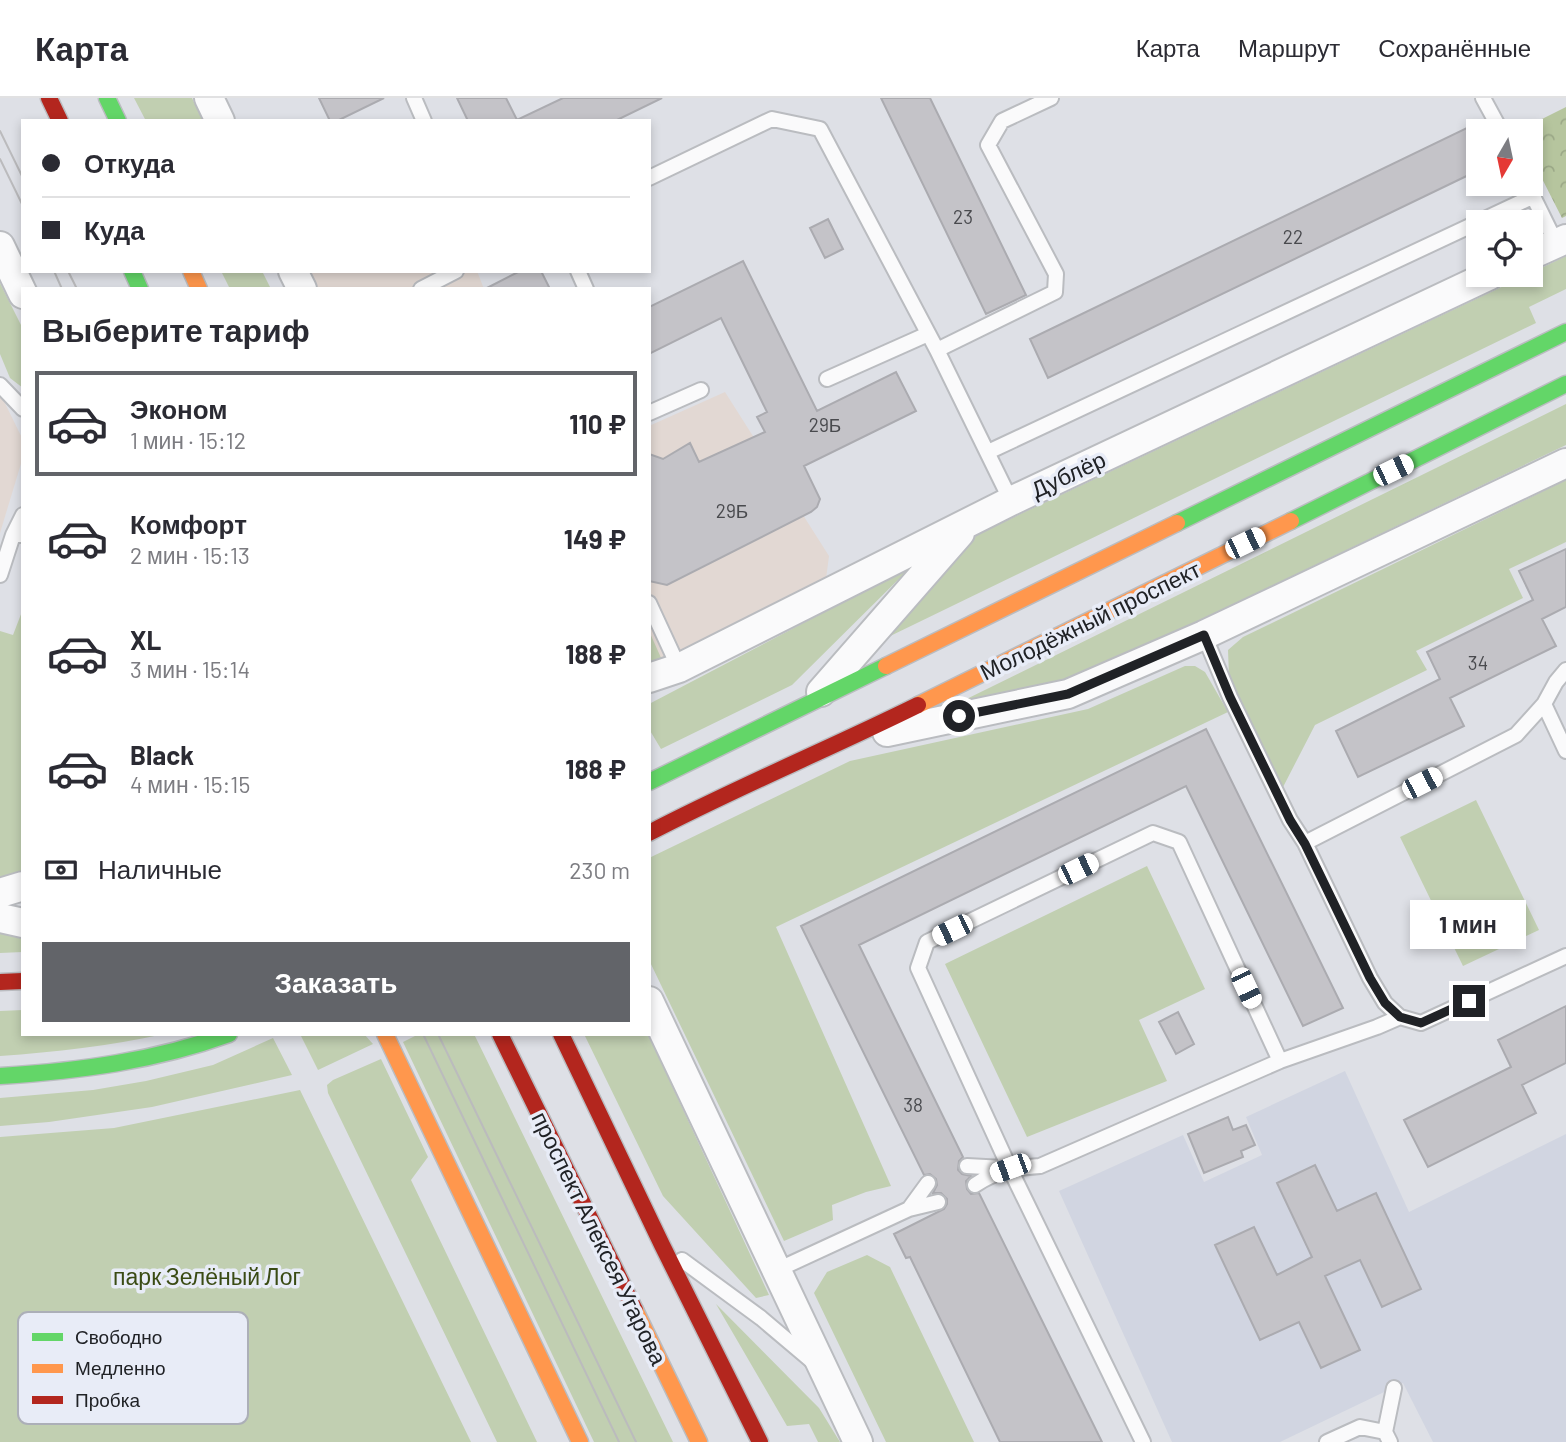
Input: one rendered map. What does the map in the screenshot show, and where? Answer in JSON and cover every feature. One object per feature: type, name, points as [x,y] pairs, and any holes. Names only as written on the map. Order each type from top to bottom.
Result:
[{"type":"main road","points":[[49,98],[59,119]]},
{"type":"main road","points":[[107,98],[117,119]]},
{"type":"main road","points":[[651,781],[1566,332]]},
{"type":"main road","name":"Молодёжный проспект","points":[[651,832],[850,739],[1566,384]]},
{"type":"main road","points":[[0,982],[21,981]]},
{"type":"main road","points":[[0,1076],[48,1073],[143,1059],[224,1036]]},
{"type":"main road","points":[[386,1036],[580,1442]]},
{"type":"main road","name":"проспект Алексея Угарова","points":[[501,1036],[699,1442]]},
{"type":"main road","points":[[562,1036],[760,1442]]},
{"type":"street","points":[[209,98],[219,119]]},
{"type":"street","points":[[0,246],[21,290]]},
{"type":"street","name":"Дублёр","points":[[651,677],[679,668],[1011,501],[1466,286]]},
{"type":"street","points":[[850,739],[1068,694],[1204,635],[1566,463]]},
{"type":"street","points":[[813,701],[969,523]]},
{"type":"street","points":[[0,893],[21,887]]},
{"type":"street","points":[[0,918],[21,923]]},
{"type":"street","points":[[651,1005],[858,1442]]},
{"type":"lane","points":[[414,98],[423,119]]},
{"type":"lane","points":[[937,350],[1055,292],[1056,274],[988,145],[1002,121],[1051,98]]},
{"type":"lane","points":[[1483,98],[1494,119]]},
{"type":"lane","points":[[651,177],[772,119],[820,129],[937,350],[1011,501]]},
{"type":"lane","points":[[988,452],[1519,196]]},
{"type":"lane","points":[[1533,196],[1551,246]]},
{"type":"lane","points":[[440,285],[454,273]]},
{"type":"lane","points":[[827,379],[928,334]]},
{"type":"lane","points":[[0,384],[21,407]]},
{"type":"lane","points":[[651,412],[701,390]]},
{"type":"lane","points":[[0,575],[18,535]]},
{"type":"lane","points":[[651,608],[679,668]]},
{"type":"lane","points":[[1204,635],[1230,697],[1370,978],[1385,1003],[1400,1017],[1421,1023],[1566,956]]},
{"type":"lane","points":[[1305,844],[1516,735],[1544,704],[1566,670]]},
{"type":"lane","points":[[1544,704],[1566,751]]},
{"type":"lane","points":[[1143,1442],[1010,1168],[918,968],[927,942],[1153,833],[1178,842],[1280,1060]]},
{"type":"lane","points":[[967,1166],[1040,1166],[1280,1060],[1400,1017]]},
{"type":"lane","points":[[975,1185],[986,1177],[1010,1168]]},
{"type":"lane","points":[[909,1209],[928,1183]]},
{"type":"lane","points":[[777,1270],[909,1209],[938,1202]]},
{"type":"lane","points":[[662,1245],[761,1318],[824,1372]]},
{"type":"lane","points":[[1327,1442],[1360,1427],[1387,1437],[1394,1388]]},
{"type":"shaded area","points":[[305,273],[478,273],[483,287],[311,287]]},
{"type":"shaded area","points":[[725,392],[829,556],[825,586],[651,670],[651,425]]},
{"type":"shaded area","points":[[0,393],[21,436],[21,464],[0,533]]},
{"type":"shaded area","points":[[1345,1071],[1409,1212],[1566,1134],[1566,1442],[1433,1442],[1403,1383],[1280,1442],[1172,1442],[1059,1191],[1183,1135],[1204,1182],[1262,1155],[1246,1117]]},
{"type":"green space","points":[[134,98],[192,98],[202,119],[145,119]]},
{"type":"green space","points":[[1566,107],[1566,216],[1562,218],[1544,183],[1542,119]]},
{"type":"green space","points":[[1566,256],[1566,289],[1529,307],[1536,323],[882,640],[978,534],[1502,287],[1543,287],[1543,267]]},
{"type":"green space","points":[[222,273],[263,273],[270,287],[229,287]]},
{"type":"green space","points":[[0,283],[21,325],[21,386],[10,378],[0,354]]},
{"type":"green space","points":[[1566,404],[1566,445],[1065,685],[936,714]]},
{"type":"green space","points":[[1566,480],[1566,542],[1509,569],[1523,598],[1416,651],[1427,670],[1315,725],[1282,789],[1229,677],[1228,650],[1243,637]]},
{"type":"green space","points":[[912,566],[792,685],[661,749],[651,732],[651,703]]},
{"type":"green space","points":[[21,614],[21,872],[0,877],[0,631],[13,635]]},
{"type":"green space","points":[[651,635],[662,660],[651,666]]},
{"type":"green space","points":[[1185,666],[1195,666],[1205,672],[1228,712],[776,927],[891,1186],[832,1205],[833,1220],[784,1241],[651,964],[651,857],[850,761],[1088,709]]},
{"type":"green space","points":[[1476,800],[1539,930],[1463,966],[1400,837]]},
{"type":"green space","points":[[1147,866],[1205,989],[1139,1020],[1167,1081],[1027,1137],[945,964]]},
{"type":"green space","points":[[0,930],[21,935],[21,952],[0,953]]},
{"type":"green space","points":[[21,1010],[21,1036],[154,1036],[82,1048],[0,1056],[0,1011]]},
{"type":"green space","points":[[301,1036],[366,1036],[373,1044],[318,1070]]},
{"type":"green space","points":[[415,1036],[475,1036],[673,1442],[594,1442],[403,1042]]},
{"type":"green space","points":[[585,1036],[649,1036],[769,1295],[756,1298],[663,1196]]},
{"type":"green space","points":[[273,1038],[292,1075],[152,1107],[49,1122],[0,1126],[0,1098],[93,1090],[146,1081],[213,1065]]},
{"type":"green space","points":[[381,1059],[428,1157],[411,1180],[537,1442],[497,1442],[328,1093],[327,1085],[333,1080]]},
{"type":"green space","name":"парк Зелёный Лог","points":[[300,1090],[471,1442],[0,1442],[0,1137],[114,1128]]},
{"type":"green space","points":[[867,1255],[890,1267],[974,1442],[886,1442],[814,1293],[827,1272]]},
{"type":"green space","points":[[716,1304],[819,1408],[840,1442],[818,1442],[809,1424],[787,1426]]},
{"type":"building","points":[[319,98],[384,98],[341,119],[329,119]]},
{"type":"building","points":[[457,98],[506,98],[516,119],[467,119]]},
{"type":"building","points":[[563,98],[662,98],[619,119],[519,119]]},
{"type":"building","points":[[881,98],[930,98],[1026,295],[986,314]]},
{"type":"building","points":[[1466,128],[1466,176],[1048,378],[1030,339]]},
{"type":"building","points":[[828,219],[843,249],[825,258],[810,228]]},
{"type":"building","points":[[743,261],[817,411],[896,372],[916,411],[804,466],[820,499],[811,512],[667,585],[651,581],[651,455],[663,459],[690,443],[699,462],[765,432],[757,417],[767,412],[721,318],[651,353],[651,306]]},
{"type":"building","points":[[516,273],[542,273],[549,287],[489,287]]},
{"type":"building","points":[[1566,549],[1566,607],[1542,619],[1556,646],[1450,698],[1464,726],[1358,777],[1336,731],[1440,679],[1427,652],[1533,600],[1519,571]]},
{"type":"building","points":[[1206,729],[1343,1008],[1303,1026],[1186,786],[859,945],[963,1157],[959,1161],[958,1170],[971,1176],[966,1181],[967,1189],[971,1194],[979,1193],[1102,1442],[1000,1442],[910,1257],[906,1258],[894,1234],[944,1209],[947,1199],[941,1193],[933,1193],[937,1185],[936,1179],[930,1174],[924,1175],[801,926]]},
{"type":"building","points":[[1566,1006],[1566,1063],[1522,1085],[1536,1113],[1428,1167],[1404,1120],[1511,1067],[1498,1040]]},
{"type":"building","points":[[1178,1012],[1194,1044],[1176,1054],[1159,1022]]},
{"type":"building","points":[[1228,1117],[1233,1130],[1246,1125],[1255,1145],[1241,1151],[1243,1157],[1204,1173],[1188,1134]]},
{"type":"building","points":[[1315,1165],[1337,1211],[1376,1193],[1421,1289],[1382,1307],[1360,1260],[1325,1276],[1360,1350],[1321,1368],[1299,1322],[1260,1340],[1215,1245],[1254,1227],[1277,1275],[1312,1257],[1277,1183]]},
{"type":"tram line","points":[[0,131],[21,174]]},
{"type":"tram line","points":[[0,159],[21,202]]},
{"type":"tram line","points":[[55,273],[61,287]]},
{"type":"tram line","points":[[69,273],[76,287]]},
{"type":"tram line","points":[[424,1036],[619,1442]]},
{"type":"tram line","points":[[439,1036],[636,1442]]},
{"type":"traffic: fast","points":[[107,98],[117,119]]},
{"type":"traffic: fast","points":[[133,273],[139,287]]},
{"type":"traffic: fast","points":[[1177,523],[1566,332]]},
{"type":"traffic: fast","points":[[1291,521],[1566,384]]},
{"type":"traffic: fast","points":[[651,781],[886,666]]},
{"type":"traffic: fast","points":[[0,1076],[59,1071],[145,1058],[223,1036]]},
{"type":"traffic: slow","points":[[192,273],[198,287]]},
{"type":"traffic: slow","points":[[918,705],[1291,521]]},
{"type":"traffic: slow","points":[[886,666],[1177,523]]},
{"type":"traffic: slow","points":[[386,1036],[580,1442]]},
{"type":"traffic: slow","points":[[635,1310],[699,1442]]},
{"type":"traffic: jam","points":[[49,98],[59,119]]},
{"type":"traffic: jam","points":[[651,832],[918,705]]},
{"type":"traffic: jam","points":[[0,982],[21,981]]},
{"type":"traffic: jam","points":[[501,1036],[635,1310]]},
{"type":"traffic: jam","points":[[562,1036],[760,1442]]},
{"type":"route","points":[[959,716],[1068,694],[1204,635],[1230,697],[1290,820],[1305,844],[1370,978],[1385,1003],[1400,1017],[1421,1023],[1469,1001]]}]
